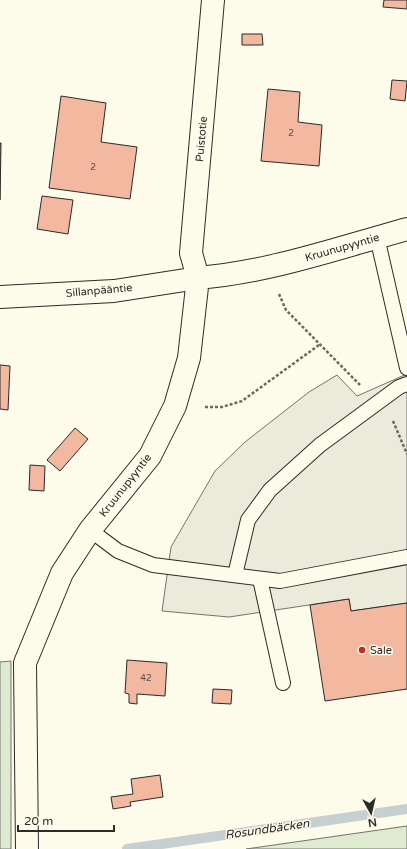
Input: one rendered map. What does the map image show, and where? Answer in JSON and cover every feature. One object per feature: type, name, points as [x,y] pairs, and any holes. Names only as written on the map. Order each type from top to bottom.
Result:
[{"type":"street","name":"Puistotie","points":[[198,278],[191,253],[213,0]]},
{"type":"street","name":"Kruunupyyntie","points":[[27,849],[25,663],[62,573],[90,530],[150,456],[175,406],[189,358],[198,278],[268,268],[407,229]]},
{"type":"street","name":"Sillanpääntie","points":[[0,297],[114,291],[198,278]]},
{"type":"lane","points":[[377,237],[407,368]]},
{"type":"lane","points":[[235,575],[248,520],[270,490],[320,445],[399,387],[407,384]]},
{"type":"lane","points":[[90,530],[118,551],[153,565],[280,581],[407,557]]},
{"type":"lane","points":[[260,579],[283,683]]},
{"type":"path","points":[[268,268],[286,310],[319,345],[378,402],[393,421],[407,454]]},
{"type":"path","points":[[175,406],[222,407],[242,401],[319,345]]},
{"type":"green space","points":[[11,661],[11,849],[0,849],[0,662]]},
{"type":"green space","points":[[407,826],[407,849],[246,849]]},
{"type":"shaded area","points":[[407,374],[407,603],[351,611],[349,599],[229,617],[162,611],[171,547],[215,471],[245,442],[309,392],[337,375],[357,396]]},
{"type":"building","points":[[384,0],[407,0],[407,9],[383,7]]},
{"type":"building","points":[[242,34],[262,34],[263,45],[242,45]]},
{"type":"building","points":[[392,80],[407,81],[405,101],[390,99]]},
{"type":"building","points":[[268,89],[300,92],[298,122],[322,125],[319,166],[261,161]]},
{"type":"building","points":[[61,96],[106,103],[101,142],[137,147],[130,199],[49,188]]},
{"type":"building","points":[[0,143],[1,143],[0,200]]},
{"type":"building","points":[[42,196],[73,200],[68,234],[37,229]]},
{"type":"building","points":[[0,365],[10,366],[8,410],[0,409]]},
{"type":"building","points":[[75,428],[88,439],[60,471],[47,460]]},
{"type":"building","points":[[30,465],[45,466],[44,491],[29,490]]},
{"type":"building","name":"Sale","points":[[349,599],[351,611],[407,603],[407,689],[325,701],[310,605]]},
{"type":"building","points":[[127,660],[167,663],[165,696],[137,694],[137,704],[129,703],[129,694],[125,693]]},
{"type":"building","points":[[213,689],[232,690],[231,704],[212,703]]},
{"type":"building","points":[[160,775],[163,797],[130,802],[131,806],[113,809],[111,797],[133,794],[131,779]]},
{"type":"waterway","name":"Rosundbäcken","points":[[127,849],[407,809]]},
{"type":"place","name":"Sale","points":[[362,650]]}]
